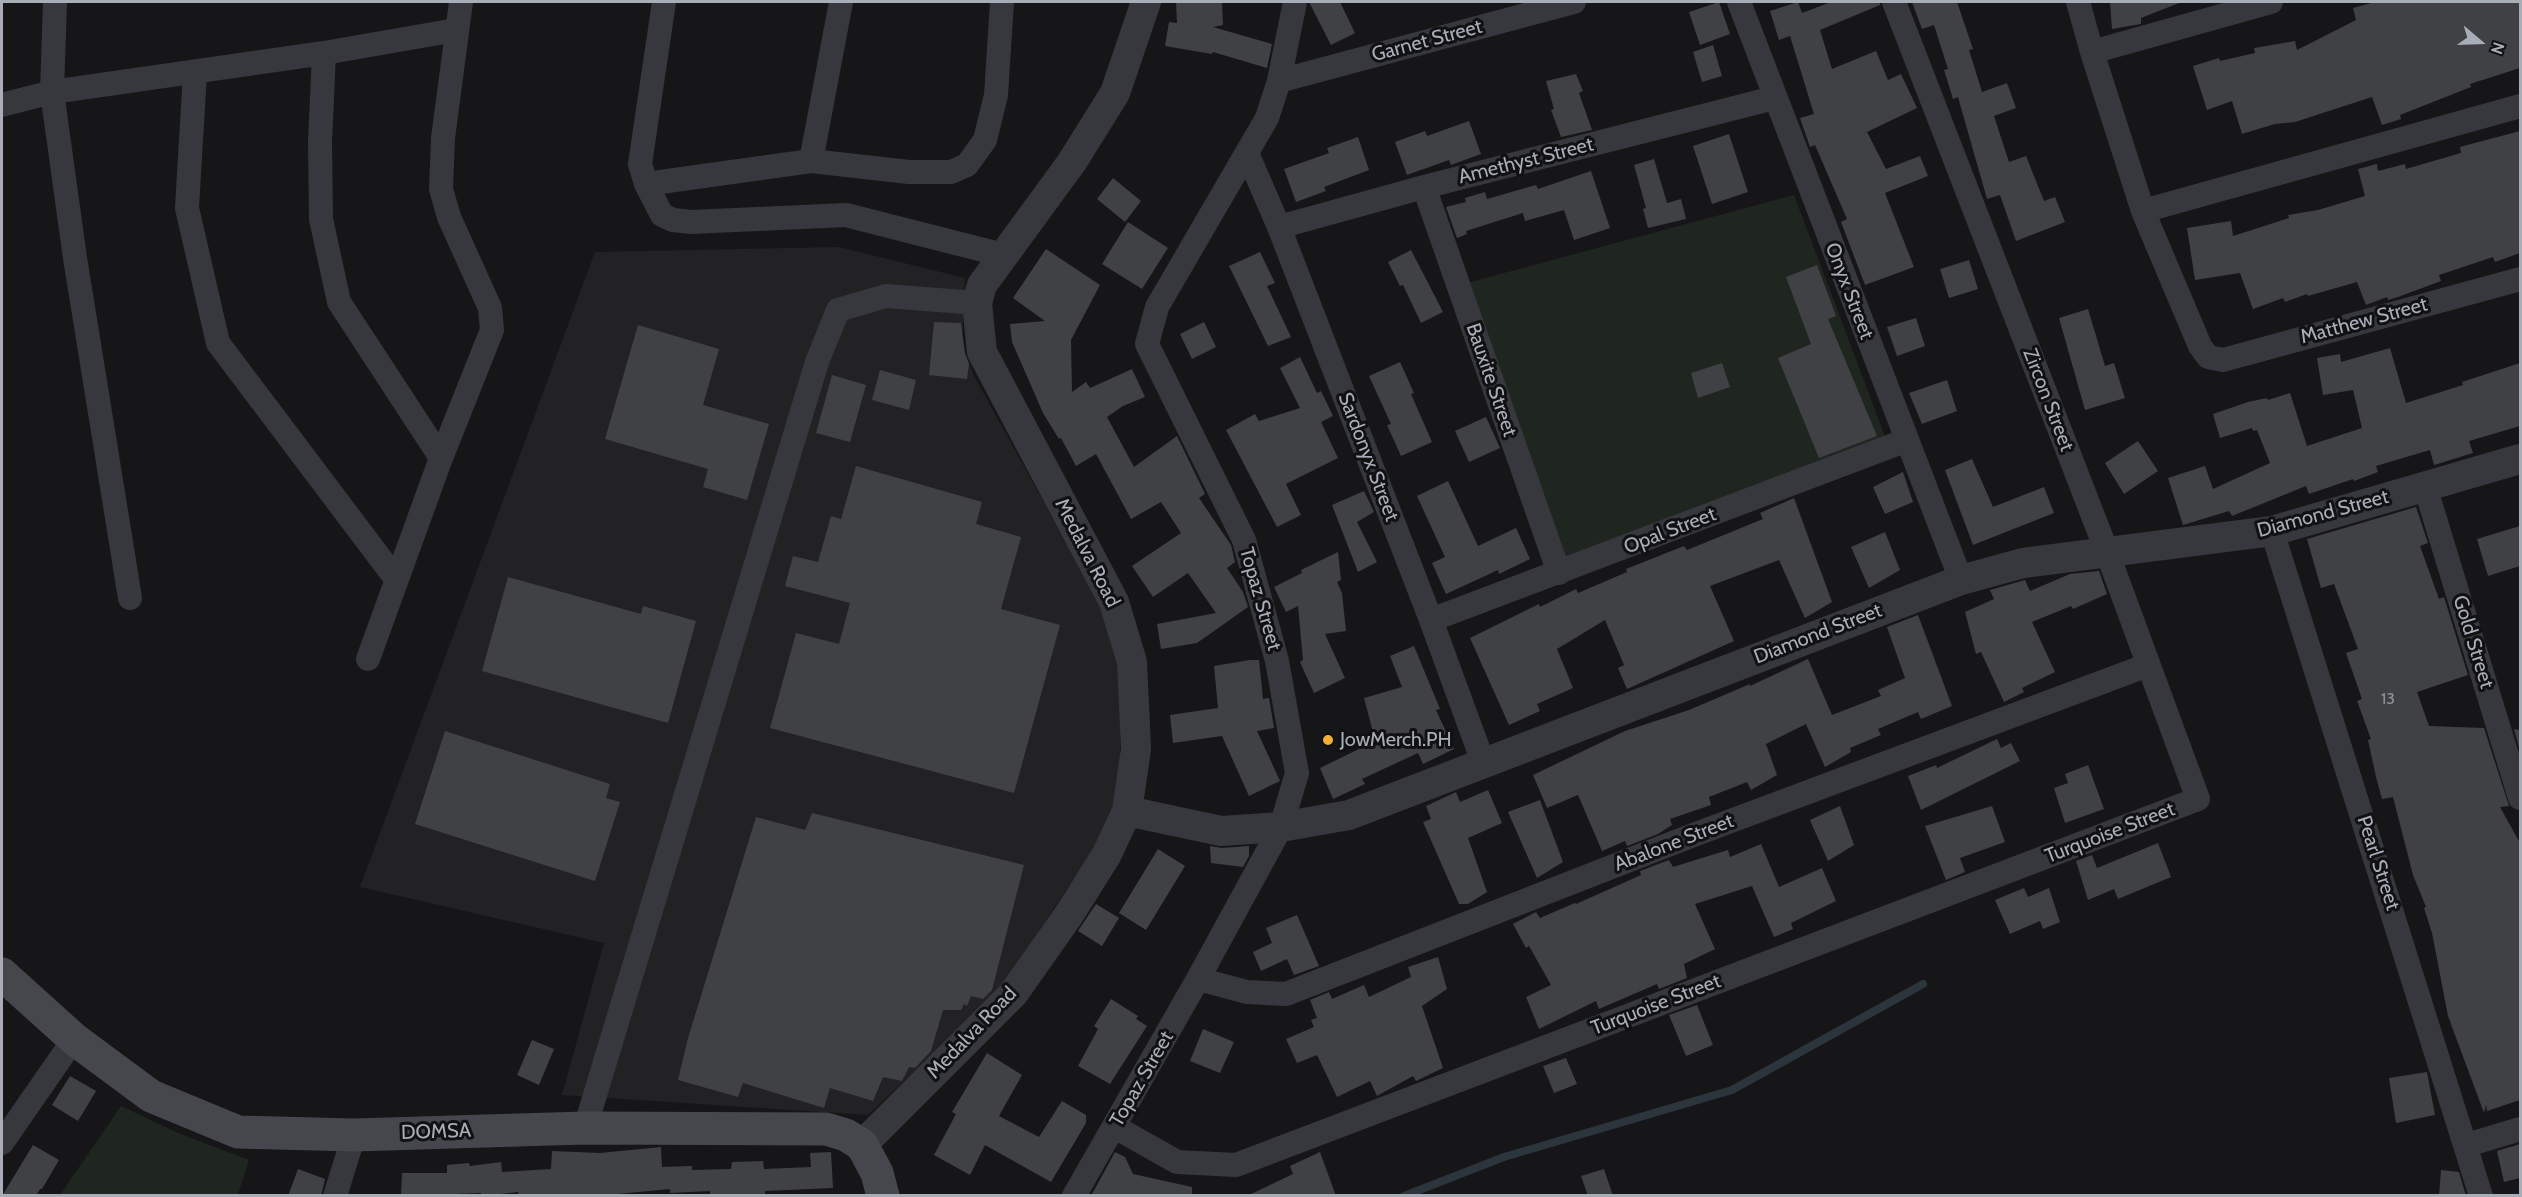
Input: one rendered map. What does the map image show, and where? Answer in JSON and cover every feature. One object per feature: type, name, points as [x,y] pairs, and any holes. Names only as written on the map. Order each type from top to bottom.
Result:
[{"type":"main road","name":"DOMSA","points":[[2,974],[74,1039],[151,1096],[238,1132],[354,1135],[585,1128],[826,1129],[846,1135],[862,1145]]},
{"type":"main road","points":[[862,1145],[877,1173],[883,1196]]},
{"type":"street","points":[[56,2],[53,14],[52,92],[75,258],[130,598]]},
{"type":"street","points":[[368,659],[441,458],[492,330],[490,308],[449,217],[441,189],[443,138],[461,2]]},
{"type":"street","points":[[664,2],[640,164],[646,184],[662,215],[673,220],[691,222],[846,215],[1003,255]]},
{"type":"street","points":[[811,161],[841,2]]},
{"type":"street","points":[[646,184],[811,161],[909,172],[951,172],[967,165],[985,140],[996,95],[1002,2]]},
{"type":"street","name":"Medalva Road","points":[[862,1145],[1013,994],[1101,864],[1126,811],[1136,749],[1132,662],[1114,602],[982,352],[977,303],[982,285],[1072,162],[1115,93],[1146,2]]},
{"type":"street","name":"Topaz Street","points":[[1074,1196],[1198,980],[1281,827],[1297,773],[1277,661],[1244,540],[1147,344],[1157,307],[1267,118],[1279,81],[1295,2]]},
{"type":"street","name":"Garnet Street","points":[[1279,81],[1574,2]]},
{"type":"street","name":"Onyx Street","points":[[1739,2],[1960,580]]},
{"type":"street","name":"Zircon Street","points":[[1894,2],[2108,552],[2198,799]]},
{"type":"street","points":[[2078,2],[2143,211],[2520,106]]},
{"type":"street","points":[[2092,52],[2271,2]]},
{"type":"street","points":[[2,105],[52,92],[195,72],[456,30]]},
{"type":"street","points":[[324,52],[320,141],[321,219],[339,302],[441,458]]},
{"type":"street","points":[[195,72],[187,208],[218,343],[396,579]]},
{"type":"street","name":"Amethyst Street","points":[[1279,227],[1424,187],[1774,98]]},
{"type":"street","name":"Sardonyx Street","points":[[1247,153],[1279,227],[1431,620],[1483,762]]},
{"type":"street","name":"Bauxite Street","points":[[1424,187],[1559,573]]},
{"type":"street","name":"Matthew Street","points":[[2143,211],[2200,346],[2208,357],[2223,360],[2520,279]]},
{"type":"street","points":[[585,1128],[817,362],[838,310],[886,296],[977,303]]},
{"type":"street","name":"Opal Street","points":[[1431,620],[1907,440]]},
{"type":"street","name":"Diamond Street","points":[[1126,811],[1221,831],[1281,827],[1348,815],[1960,580],[2023,562],[2272,531],[2520,459]]},
{"type":"street","name":"Gold Street","points":[[2425,486],[2520,798]]},
{"type":"street","name":"Pearl Street","points":[[2272,531],[2467,1145],[2481,1196]]},
{"type":"street","name":"Abalone Street","points":[[1198,980],[1247,992],[1286,994],[1696,834],[2148,665]]},
{"type":"street","name":"Turquoise Street","points":[[1114,1127],[1178,1162],[1236,1165],[2198,799]]},
{"type":"street","points":[[2,1143],[74,1039]]},
{"type":"street","points":[[2467,1145],[2520,1129]]},
{"type":"street","points":[[335,1196],[354,1135]]},
{"type":"shaded area","points":[[1794,195],[1886,439],[1567,562],[1467,283]]},
{"type":"shaded area","points":[[839,247],[965,278],[962,343],[974,376],[1098,600],[1121,667],[1120,785],[1109,821],[1085,862],[994,997],[868,1115],[562,1095],[604,943],[360,887],[595,252]]},
{"type":"shaded area","points":[[121,1106],[178,1133],[249,1160],[238,1195],[60,1195]]},
{"type":"building","points":[[1176,2],[1222,2],[1223,25],[1213,27],[1272,44],[1267,68],[1213,52],[1212,54],[1165,46],[1169,22],[1177,23]]},
{"type":"building","points":[[1309,2],[1340,2],[1355,33],[1331,45]]},
{"type":"building","points":[[1719,2],[1730,34],[1700,45],[1689,12]]},
{"type":"building","points":[[1798,2],[1802,13],[1831,2],[1880,2],[1880,5],[1820,30],[1832,69],[1876,51],[1888,80],[1901,74],[1917,108],[1867,132],[1886,169],[1920,156],[1928,176],[1885,193],[1914,267],[1865,285],[1841,222],[1847,219],[1815,145],[1810,147],[1800,118],[1814,114],[1790,36],[1779,40],[1770,11]]},
{"type":"building","points":[[1912,2],[1957,2],[1973,49],[1969,50],[1982,92],[2007,83],[2016,108],[1994,116],[2009,162],[2026,156],[2044,201],[2055,197],[2065,222],[2016,241],[2000,195],[1987,199],[1958,97],[1953,99],[1944,70],[1948,69],[1934,25],[1922,29]]},
{"type":"building","points":[[2110,2],[2179,3],[2141,18],[2141,24],[2112,29]]},
{"type":"building","points":[[2375,2],[2520,2],[2520,68],[2470,84],[2471,87],[2400,115],[2401,119],[2382,125],[2372,97],[2295,122],[2275,124],[2242,134],[2232,101],[2207,110],[2193,66],[2219,58],[2220,61],[2255,53],[2254,48],[2295,41],[2297,50],[2356,20],[2353,8]]},
{"type":"building","points":[[1713,45],[1722,76],[1702,82],[1693,52]]},
{"type":"building","points":[[1576,74],[1583,91],[1579,93],[1592,130],[1561,137],[1551,110],[1554,109],[1546,81]]},
{"type":"building","points":[[1469,121],[1481,154],[1451,165],[1449,160],[1407,175],[1395,142],[1425,131],[1427,136]]},
{"type":"building","points":[[2520,131],[2520,253],[2495,262],[2493,257],[2439,275],[2441,281],[2398,297],[2388,300],[2387,297],[2366,305],[2357,282],[2308,296],[2307,294],[2285,302],[2283,298],[2253,309],[2240,273],[2195,280],[2187,228],[2231,221],[2233,236],[2289,218],[2288,215],[2318,210],[2365,196],[2358,169],[2377,164],[2378,171],[2405,164],[2406,169],[2461,153],[2460,147]]},
{"type":"building","points":[[1729,134],[1748,192],[1712,204],[1693,146]]},
{"type":"building","points":[[1358,137],[1369,170],[1324,187],[1326,191],[1296,202],[1284,169],[1329,153],[1327,148]]},
{"type":"building","points":[[1654,159],[1667,203],[1681,199],[1686,219],[1648,228],[1643,209],[1646,208],[1634,165]]},
{"type":"building","points":[[1591,171],[1610,228],[1574,240],[1564,210],[1525,221],[1523,213],[1466,231],[1467,234],[1457,238],[1446,207],[1466,202],[1465,198],[1485,192],[1487,199],[1536,185],[1538,189]]},
{"type":"building","points":[[1113,178],[1141,201],[1125,222],[1097,199]]},
{"type":"building","points":[[1128,222],[1168,248],[1142,289],[1102,264]]},
{"type":"building","points":[[1046,249],[1100,285],[1071,340],[1072,392],[1086,382],[1090,388],[1132,369],[1145,397],[1123,406],[1107,417],[1134,467],[1177,436],[1205,494],[1199,498],[1231,545],[1235,562],[1227,568],[1243,592],[1248,607],[1197,643],[1161,649],[1157,624],[1216,613],[1188,573],[1153,597],[1132,566],[1181,533],[1161,502],[1131,519],[1096,454],[1076,466],[1061,438],[1059,439],[1043,413],[1012,342],[1010,324],[1045,321],[1013,298]]},
{"type":"building","points":[[1411,250],[1443,312],[1421,323],[1403,285],[1400,286],[1388,262]]},
{"type":"building","points":[[1260,252],[1275,283],[1267,286],[1291,337],[1268,346],[1229,266]]},
{"type":"building","points":[[1969,260],[1978,289],[1949,298],[1940,269]]},
{"type":"building","points":[[1817,265],[1836,316],[1828,319],[1877,436],[1819,458],[1778,358],[1811,344],[1786,277]]},
{"type":"building","points":[[2088,309],[2105,366],[2114,363],[2125,398],[2085,410],[2059,318]]},
{"type":"building","points":[[1916,318],[1925,346],[1897,356],[1887,327]]},
{"type":"building","points":[[934,322],[961,323],[965,354],[969,364],[967,379],[929,375]]},
{"type":"building","points":[[1204,322],[1216,347],[1192,359],[1180,334]]},
{"type":"building","points":[[638,325],[719,349],[703,405],[769,424],[747,500],[703,487],[708,469],[605,439]]},
{"type":"building","points":[[2390,348],[2406,403],[2463,385],[2462,382],[2520,363],[2520,426],[2469,441],[2473,453],[2434,465],[2430,450],[2376,466],[2378,472],[2354,481],[2353,479],[2309,494],[2306,486],[2232,516],[2229,511],[2183,525],[2168,478],[2205,466],[2213,489],[2270,463],[2257,430],[2253,431],[2252,428],[2220,438],[2213,414],[2248,402],[2267,398],[2268,400],[2290,393],[2307,446],[2362,428],[2353,390],[2323,395],[2317,358],[2340,354],[2341,362]]},
{"type":"building","points":[[1300,357],[1317,393],[1321,391],[1333,416],[1321,422],[1338,458],[1286,484],[1301,515],[1277,527],[1226,430],[1255,414],[1259,421],[1300,408],[1280,368]]},
{"type":"building","points":[[1400,362],[1432,442],[1401,456],[1387,425],[1391,424],[1369,376]]},
{"type":"building","points":[[1722,363],[1730,387],[1698,398],[1691,373]]},
{"type":"building","points":[[880,370],[916,380],[909,410],[872,400]]},
{"type":"building","points":[[832,375],[866,385],[850,442],[816,433]]},
{"type":"building","points":[[1947,380],[1957,411],[1922,424],[1909,393]]},
{"type":"building","points":[[1486,417],[1500,448],[1469,462],[1455,431]]},
{"type":"building","points":[[2138,441],[2158,471],[2124,494],[2105,463]]},
{"type":"building","points":[[1972,459],[1993,507],[2044,487],[2054,513],[1973,545],[1945,470]]},
{"type":"building","points":[[856,466],[982,502],[976,524],[1021,537],[1001,609],[1060,625],[1014,793],[770,728],[796,633],[839,644],[850,603],[785,586],[793,556],[818,562],[831,516],[841,519]]},
{"type":"building","points":[[1903,472],[1913,502],[1885,514],[1873,487]]},
{"type":"building","points":[[1448,481],[1478,546],[1516,528],[1530,559],[1499,574],[1498,570],[1446,594],[1432,563],[1445,557],[1417,496]]},
{"type":"building","points":[[1364,491],[1374,512],[1357,522],[1377,562],[1358,572],[1332,505]]},
{"type":"building","points":[[1794,498],[1832,602],[1805,618],[1779,560],[1710,586],[1734,641],[1627,689],[1618,668],[1624,665],[1605,620],[1557,649],[1573,688],[1537,704],[1540,711],[1509,725],[1470,638],[1539,604],[1540,607],[1576,589],[1578,593],[1627,572],[1626,569],[1684,546],[1687,550],[1763,519],[1760,513]]},
{"type":"building","points":[[2416,507],[2428,543],[2420,546],[2439,599],[2444,597],[2468,675],[2417,692],[2429,726],[2484,728],[2509,806],[2500,807],[2520,843],[2520,1100],[2487,1111],[2486,1105],[2484,1113],[2448,1016],[2432,933],[2424,908],[2426,907],[2413,875],[2393,797],[2382,799],[2376,777],[2368,740],[2371,739],[2357,701],[2362,699],[2346,653],[2358,649],[2334,584],[2321,588],[2307,539]]},
{"type":"building","points":[[2520,526],[2520,566],[2488,576],[2477,539]]},
{"type":"building","points":[[1885,532],[1900,570],[1869,588],[1851,547]]},
{"type":"building","points":[[1338,552],[1341,580],[1337,582],[1342,593],[1346,631],[1325,634],[1345,678],[1314,693],[1300,662],[1303,660],[1298,606],[1286,612],[1274,587],[1302,573],[1301,570]]},
{"type":"building","points":[[2099,571],[2107,594],[2073,609],[2071,606],[2032,622],[2055,672],[2022,688],[2024,692],[2004,702],[1981,652],[1976,654],[1965,612],[1994,599],[1990,590],[2025,580],[2030,591],[2070,574]]},
{"type":"building","points":[[508,577],[641,614],[643,606],[696,621],[668,723],[482,671]]},
{"type":"building","points":[[1918,615],[1952,706],[1921,719],[1918,712],[1878,729],[1881,735],[1850,748],[1851,752],[1825,767],[1806,724],[1766,744],[1777,775],[1751,790],[1747,782],[1709,797],[1711,805],[1670,819],[1672,825],[1658,834],[1627,846],[1625,841],[1602,851],[1578,795],[1547,808],[1533,775],[1625,731],[1689,710],[1750,684],[1750,686],[1808,659],[1832,715],[1881,696],[1878,690],[1905,678],[1887,627]]},
{"type":"building","points":[[1414,646],[1440,709],[1436,710],[1454,749],[1423,764],[1418,753],[1362,779],[1365,784],[1333,799],[1320,768],[1363,747],[1361,742],[1374,736],[1364,698],[1402,687],[1390,656]]},
{"type":"building","points":[[1259,660],[1263,699],[1269,698],[1274,728],[1257,731],[1280,781],[1249,796],[1222,736],[1173,743],[1170,715],[1218,708],[1214,666]]},
{"type":"building","points":[[2514,729],[2520,730],[2520,751]]},
{"type":"building","points":[[445,731],[610,784],[606,798],[620,802],[595,881],[415,824]]},
{"type":"building","points":[[1997,739],[2001,748],[2011,743],[2020,761],[1921,810],[1908,776],[1936,765],[1937,768]]},
{"type":"building","points":[[2088,765],[2104,809],[2065,823],[2054,788],[2068,783],[2065,774]]},
{"type":"building","points":[[1488,790],[1502,823],[1468,838],[1487,892],[1468,904],[1459,904],[1423,822],[1431,819],[1426,806],[1456,792],[1460,802]]},
{"type":"building","points":[[1540,800],[1563,862],[1537,878],[1508,812]]},
{"type":"building","points":[[1840,806],[1854,845],[1828,861],[1810,820]]},
{"type":"building","points":[[1992,806],[2005,842],[1960,858],[1965,872],[1946,880],[1925,826]]},
{"type":"building","points":[[812,813],[1024,865],[992,990],[983,999],[971,996],[967,1006],[964,1004],[961,1010],[943,1010],[931,1051],[915,1068],[909,1067],[902,1081],[883,1077],[873,1101],[830,1088],[824,1108],[743,1083],[738,1097],[678,1080],[688,1038],[756,817],[805,830]]},
{"type":"building","points":[[2158,843],[2171,877],[2118,899],[2114,889],[2088,900],[2076,861],[2092,855],[2097,868]]},
{"type":"building","points":[[1761,844],[1779,887],[1822,868],[1836,901],[1791,923],[1793,929],[1774,937],[1752,886],[1695,904],[1715,949],[1684,964],[1687,978],[1659,989],[1657,984],[1599,1009],[1596,1001],[1539,1029],[1526,997],[1551,985],[1529,946],[1526,948],[1513,924],[1536,912],[1540,918],[1576,904],[1641,875],[1640,871],[1669,860],[1673,867],[1728,850],[1730,857]]},
{"type":"building","points":[[1210,846],[1222,848],[1249,846],[1249,856],[1243,867],[1211,863]]},
{"type":"building","points":[[1158,849],[1185,866],[1146,930],[1119,913]]},
{"type":"building","points":[[2024,888],[2028,897],[2049,888],[2060,922],[2043,929],[2040,921],[2010,934],[1995,900]]},
{"type":"building","points":[[1096,904],[1119,918],[1102,946],[1078,931]]},
{"type":"building","points":[[1297,915],[1319,966],[1294,975],[1287,959],[1261,971],[1253,952],[1272,943],[1266,928]]},
{"type":"building","points":[[1438,957],[1447,989],[1422,1006],[1443,1068],[1416,1081],[1413,1076],[1377,1096],[1370,1081],[1337,1097],[1317,1055],[1297,1063],[1286,1039],[1314,1027],[1311,1020],[1317,1018],[1310,1000],[1329,992],[1332,999],[1364,985],[1369,997],[1411,977],[1408,967]]},
{"type":"building","points":[[1111,999],[1138,1016],[1136,1019],[1147,1026],[1110,1084],[1078,1066],[1098,1029],[1094,1026]]},
{"type":"building","points":[[1697,1005],[1713,1045],[1686,1056],[1669,1015]]},
{"type":"building","points":[[1203,1029],[1234,1042],[1220,1073],[1190,1061]]},
{"type":"building","points":[[532,1040],[554,1049],[539,1085],[517,1075]]},
{"type":"building","points":[[987,1053],[1022,1075],[999,1116],[1039,1137],[1062,1101],[1086,1115],[1086,1123],[1051,1182],[985,1145],[970,1175],[934,1155],[956,1114],[952,1112]]},
{"type":"building","points":[[1566,1058],[1577,1084],[1554,1093],[1543,1066]]},
{"type":"building","points":[[2427,1072],[2435,1115],[2396,1123],[2389,1078]]},
{"type":"building","points":[[70,1076],[96,1091],[78,1121],[52,1105]]},
{"type":"building","points":[[2520,1144],[2520,1178],[2504,1182],[2497,1151]]},
{"type":"building","points":[[33,1145],[59,1160],[42,1189],[36,1196],[2,1196]]},
{"type":"building","points":[[661,1147],[662,1167],[692,1166],[692,1170],[731,1169],[732,1162],[763,1161],[764,1169],[811,1167],[810,1153],[831,1152],[833,1188],[765,1191],[765,1196],[710,1196],[710,1191],[670,1193],[670,1189],[596,1196],[519,1196],[518,1192],[484,1196],[481,1196],[481,1193],[401,1196],[402,1173],[447,1173],[447,1165],[469,1163],[470,1166],[501,1162],[502,1172],[551,1169],[552,1151],[600,1153]]},
{"type":"building","points":[[1115,1152],[1125,1157],[1133,1174],[1192,1187],[1192,1196],[1091,1196]]},
{"type":"building","points":[[1320,1152],[1336,1196],[1247,1196],[1293,1174],[1290,1166]]},
{"type":"building","points":[[298,1169],[325,1179],[321,1196],[288,1196]]},
{"type":"building","points":[[1604,1169],[1613,1196],[1588,1196],[1581,1176]]},
{"type":"building","points":[[2441,1170],[2459,1172],[2466,1196],[2439,1196]]},
{"type":"waterway","points":[[1404,1196],[1504,1157],[1732,1090],[1923,984]]},
{"type":"place","name":"JowMerch.PH","points":[[1328,740]]}]
